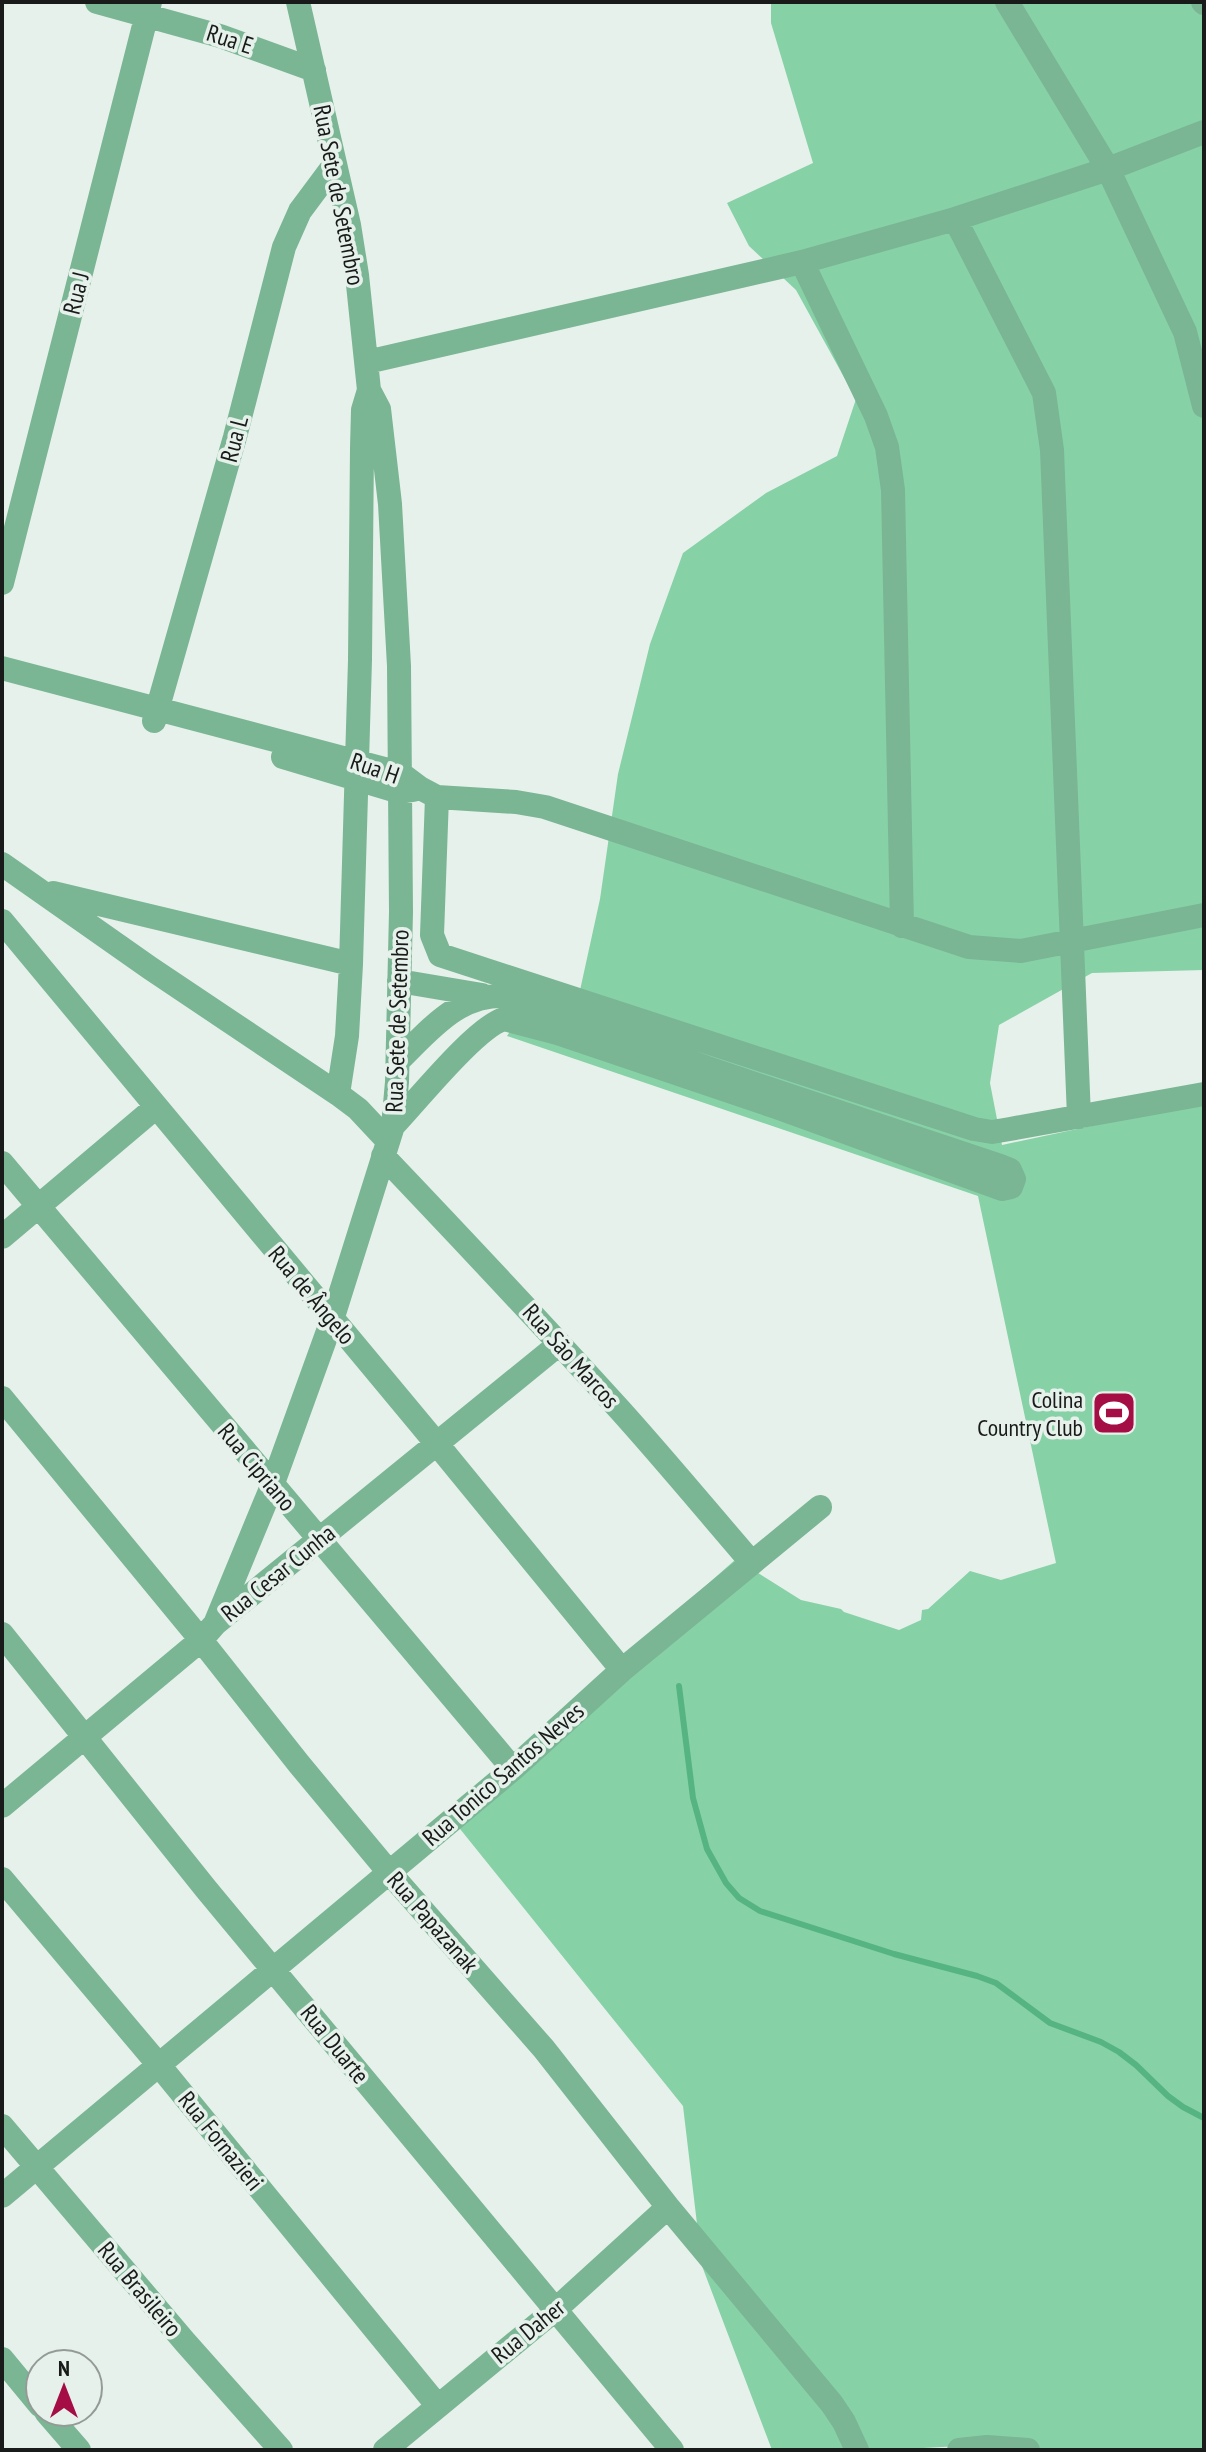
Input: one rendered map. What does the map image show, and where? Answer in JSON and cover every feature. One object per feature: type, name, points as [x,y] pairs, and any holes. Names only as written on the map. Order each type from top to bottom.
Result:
[{"type":"street","name":"Rua E","points":[[97,2],[148,8],[314,70]]},
{"type":"street","name":"Rua Sete de Setembro","points":[[298,2],[357,275],[369,390],[363,410],[360,660],[351,964],[346,1048],[338,1094]]},
{"type":"street","points":[[1007,2],[1108,169],[1185,332],[1204,406]]},
{"type":"street","name":"Rua J","points":[[2,583],[148,8]]},
{"type":"street","points":[[367,362],[802,262],[955,219],[1108,169],[1204,132]]},
{"type":"street","name":"Rua L","points":[[156,716],[235,437],[284,247],[300,211],[335,164]]},
{"type":"street","points":[[955,219],[1044,393],[1052,450],[1079,1117]]},
{"type":"street","points":[[802,262],[876,416],[887,447],[893,490],[902,926]]},
{"type":"street","name":"Rua Sete de Setembro","points":[[208,1632],[272,1486],[332,1320],[388,1141],[404,982],[414,787],[399,666],[390,504],[379,409],[369,390]]},
{"type":"street","name":"Rua H","points":[[2,668],[300,762],[356,770],[414,787],[545,807],[969,947],[1021,951],[1204,915]]},
{"type":"street","name":"Rua H","points":[[2,685],[156,716]]},
{"type":"street","points":[[414,787],[432,935],[440,955],[974,1129],[992,1132],[1204,1094]]},
{"type":"street","name":"Rua São Marcos","points":[[2,864],[358,1109],[558,1345],[620,1410],[752,1563]]},
{"type":"street","points":[[41,890],[351,964]]},
{"type":"street","name":"Rua de Ângelo","points":[[2,921],[622,1670]]},
{"type":"street","points":[[445,1071],[422,1037],[404,982],[488,996]]},
{"type":"street","points":[[388,1141],[479,1035],[504,1019],[794,1113],[1002,1189],[1008,1189],[1014,1183],[1013,1174],[1000,1166],[713,1070],[520,999],[488,996],[456,1007],[398,1061]]},
{"type":"street","points":[[2,1237],[156,1107]]},
{"type":"street","name":"Rua Cipriano","points":[[2,1163],[513,1769]]},
{"type":"street","name":"Rua Cesar Cunha","points":[[2,1806],[317,1539],[558,1345]]},
{"type":"street","name":"Rua Papazanak","points":[[2,1398],[208,1632],[299,1764],[544,2049],[668,2207],[832,2404],[857,2450]]},
{"type":"street","name":"Rua Tonico Santos Neves","points":[[2,2196],[513,1769],[622,1670],[820,1507]]},
{"type":"street","name":"Rua Duarte","points":[[2,1634],[206,1889],[672,2450]]},
{"type":"street","name":"Rua Fornazieri","points":[[2,1879],[437,2405]]},
{"type":"street","name":"Rua Brasileiro","points":[[2,2126],[281,2450]]},
{"type":"street","name":"Rua Daher","points":[[385,2450],[555,2310],[668,2207]]},
{"type":"street","points":[[2,2359],[24,2386]]},
{"type":"street","points":[[60,2428],[79,2450]]},
{"type":"street","points":[[959,2450],[1028,2450]]},
{"type":"green space","points":[[771,2],[1204,2],[1204,970],[1092,973],[999,1025],[990,1083],[1002,1145],[1204,1102],[1204,2450],[1017,2450],[999,2444],[885,2450],[772,2450],[702,2266],[683,2106],[448,1814],[736,1559],[801,1600],[841,1609],[899,1630],[921,1620],[922,1610],[928,1609],[970,1571],[1001,1580],[1056,1563],[978,1196],[507,1036],[535,995],[577,1004],[600,899],[618,774],[650,644],[683,553],[766,493],[837,456],[856,399],[796,290],[749,246],[727,203],[813,163],[771,23]]},
{"type":"waterway","points":[[679,1686],[693,1798],[707,1849],[726,1883],[739,1898],[760,1911],[996,1983],[1050,2023],[1119,2052],[1168,2096],[1204,2118]]},
{"type":"place","name":"Colina Country Club","points":[[1114,1413]]}]
